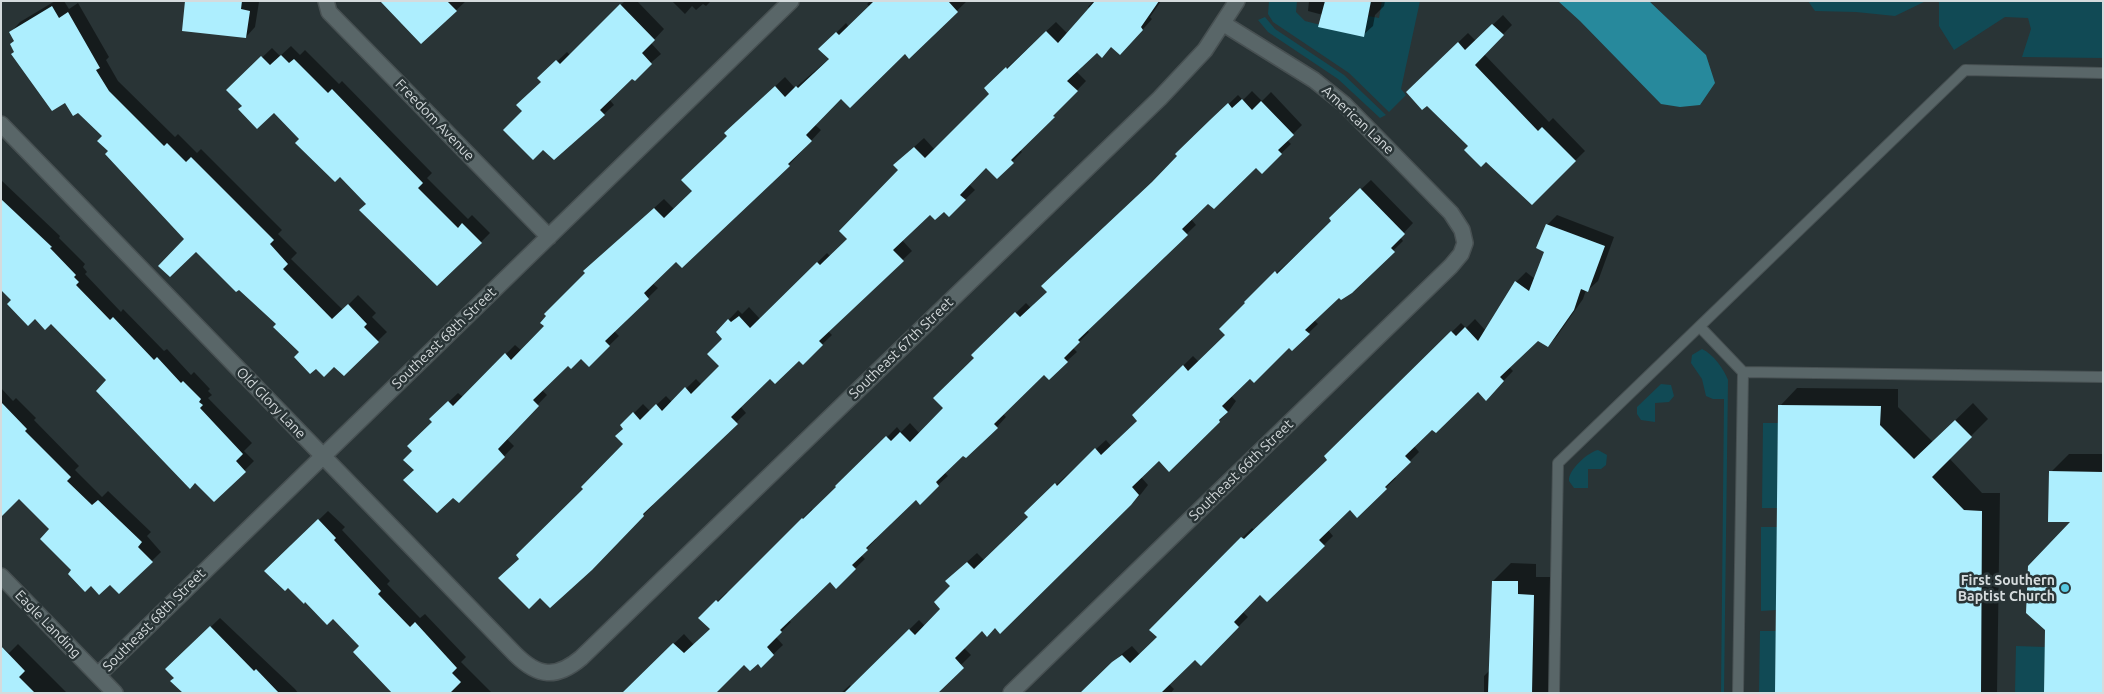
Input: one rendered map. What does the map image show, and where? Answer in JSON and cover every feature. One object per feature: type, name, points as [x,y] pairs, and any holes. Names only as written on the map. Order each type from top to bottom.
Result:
[{"type":"street","name":"Freedom Avenue","points":[[326,1],[329,12],[548,236]]},
{"type":"street","name":"Southeast 68th Street","points":[[98,675],[322,455],[791,1]]},
{"type":"street","name":"Southeast 67th Street","points":[[546,673],[562,671],[581,658],[1183,75],[1206,50],[1237,1]]},
{"type":"street","name":"American Lane","points":[[1224,24],[1314,80],[1344,104],[1451,213],[1462,230],[1465,243]]},
{"type":"street","name":"Old Glory Lane","points":[[1,124],[515,654],[531,668],[546,673]]},
{"type":"street","name":"Southeast 66th Street","points":[[1011,693],[1451,266],[1461,254],[1465,243]]},
{"type":"street","name":"Eagle Landing","points":[[1,576],[115,693]]},
{"type":"lane","points":[[1554,693],[1558,463],[1965,70],[2103,73]]},
{"type":"lane","points":[[1700,327],[1743,372],[1738,693]]},
{"type":"lane","points":[[1743,372],[2103,377]]},
{"type":"shaded area","points":[[1269,1],[1297,1],[1296,12],[1305,21],[1364,36],[1368,16],[1379,18],[1382,1],[1420,1],[1401,89],[1406,95],[1389,112],[1349,73],[1273,22],[1268,14]]},
{"type":"shaded area","points":[[1558,1],[1649,1],[1706,55],[1715,83],[1700,105],[1680,107],[1661,104]]},
{"type":"shaded area","points":[[1808,1],[1926,1],[1895,16],[1856,12],[1815,11]]},
{"type":"shaded area","points":[[1939,1],[2103,1],[2103,58],[2022,57],[2031,29],[2028,18],[2005,17],[1954,50],[1939,26]]},
{"type":"shaded area","points":[[1265,17],[1275,29],[1344,75],[1386,115],[1380,118],[1338,79],[1268,32],[1258,20]]},
{"type":"shaded area","points":[[1702,349],[1718,362],[1728,380],[1724,693],[1721,693],[1724,399],[1713,399],[1706,396],[1702,379],[1691,363],[1692,355]]},
{"type":"shaded area","points":[[1661,384],[1671,385],[1674,396],[1669,402],[1655,403],[1655,422],[1641,420],[1637,414],[1637,407]]},
{"type":"shaded area","points":[[1763,423],[1778,423],[1777,508],[1762,508]]},
{"type":"shaded area","points":[[1598,450],[1607,455],[1606,465],[1601,469],[1588,469],[1588,488],[1574,488],[1569,481],[1575,467],[1584,458]]},
{"type":"shaded area","points":[[1761,527],[1777,527],[1776,610],[1761,611]]},
{"type":"shaded area","points":[[1760,631],[1776,631],[1775,693],[1759,693]]},
{"type":"shaded area","points":[[2016,646],[2045,647],[2044,693],[2015,693]]},
{"type":"building","points":[[185,1],[242,1],[241,9],[250,11],[246,38],[182,31]]},
{"type":"building","points":[[380,1],[447,1],[457,11],[421,44]]},
{"type":"building","points":[[874,1],[948,1],[958,12],[909,59],[905,54],[850,108],[841,99],[806,135],[812,141],[788,164],[790,166],[682,268],[676,262],[644,293],[649,299],[605,341],[610,346],[589,367],[581,359],[571,369],[568,366],[533,400],[539,406],[498,449],[505,457],[459,503],[453,498],[437,513],[403,480],[414,470],[403,460],[412,451],[407,446],[432,422],[429,419],[448,401],[453,406],[505,353],[511,360],[544,326],[540,323],[546,316],[544,314],[585,273],[583,271],[654,208],[664,218],[692,191],[681,180],[727,136],[724,133],[775,86],[785,97],[796,86],[798,88],[829,59],[818,49],[836,32],[839,35]]},
{"type":"building","points":[[1095,1],[1159,1],[1141,27],[1143,30],[1120,55],[1111,47],[1102,58],[1097,53],[1067,81],[1078,91],[1053,116],[1055,117],[1011,160],[1014,163],[997,179],[986,168],[960,195],[966,200],[949,217],[944,212],[935,220],[930,215],[893,250],[904,261],[819,341],[823,345],[803,365],[799,361],[775,384],[770,379],[731,417],[738,424],[643,514],[644,516],[592,570],[550,608],[540,598],[529,609],[498,578],[519,559],[516,555],[583,489],[581,487],[623,444],[615,436],[623,429],[620,425],[633,412],[640,420],[656,404],[662,411],[685,387],[691,394],[719,366],[707,354],[722,339],[716,332],[728,319],[731,322],[739,316],[750,328],[817,262],[820,265],[847,239],[839,231],[898,170],[893,165],[914,147],[925,158],[989,94],[984,88],[1006,67],[1007,69],[1046,31],[1058,43]]},
{"type":"building","points":[[1325,1],[1371,1],[1364,37],[1318,27]]},
{"type":"building","points":[[620,4],[655,40],[642,53],[652,64],[635,81],[632,79],[600,110],[605,115],[554,160],[543,150],[533,160],[503,130],[522,111],[516,105],[541,82],[537,78],[556,60],[560,64]]},
{"type":"building","points":[[52,6],[59,18],[68,12],[100,68],[96,70],[109,91],[164,146],[167,143],[186,162],[191,157],[274,240],[270,244],[288,264],[283,269],[332,319],[348,304],[367,324],[364,327],[379,342],[344,376],[334,367],[324,377],[316,369],[310,374],[294,357],[299,352],[273,327],[276,324],[239,290],[236,292],[196,252],[170,277],[158,266],[184,239],[105,154],[108,151],[97,141],[102,136],[78,113],[73,116],[65,103],[52,111],[11,54],[14,52],[10,44],[14,41],[9,32]]},
{"type":"building","points":[[1492,24],[1504,35],[1475,65],[1538,131],[1542,127],[1576,161],[1532,205],[1486,162],[1481,167],[1464,150],[1468,146],[1427,106],[1422,110],[1406,92],[1458,42],[1465,50]]},
{"type":"building","points":[[281,55],[289,63],[294,59],[328,93],[332,89],[423,183],[418,188],[458,228],[462,223],[482,243],[437,286],[359,210],[366,204],[340,177],[335,182],[295,143],[299,139],[274,113],[257,129],[238,109],[242,106],[226,90],[261,56],[270,65]]},
{"type":"building","points":[[1242,99],[1252,110],[1261,101],[1294,135],[1278,150],[1282,154],[1262,174],[1256,168],[1214,209],[1208,204],[1182,229],[1188,235],[1078,340],[1080,342],[1064,358],[1068,362],[1049,380],[1044,375],[994,424],[998,428],[966,458],[963,456],[936,482],[939,486],[920,505],[916,500],[866,548],[868,550],[852,565],[856,569],[836,589],[830,582],[780,630],[782,632],[767,647],[774,655],[761,668],[758,664],[750,671],[744,665],[716,693],[622,693],[673,643],[684,653],[710,629],[698,618],[716,600],[718,602],[886,436],[891,441],[900,432],[910,442],[943,408],[933,398],[974,358],[971,355],[1015,312],[1020,317],[1047,292],[1041,286],[1152,182],[1177,156],[1175,154],[1210,120],[1228,103],[1232,108]]},
{"type":"building","points":[[1360,188],[1405,234],[1391,248],[1395,252],[1352,293],[1341,300],[1339,298],[1305,330],[1310,334],[1292,351],[1289,348],[1254,383],[1250,379],[1222,406],[1228,412],[1219,420],[1220,422],[1169,472],[1159,461],[1132,487],[1139,495],[1131,505],[1000,634],[995,628],[987,637],[982,631],[955,658],[964,668],[938,693],[844,693],[909,629],[915,635],[940,609],[934,602],[950,586],[945,581],[967,562],[974,569],[1028,517],[1024,513],[1055,483],[1057,486],[1095,448],[1101,455],[1137,421],[1132,415],[1183,365],[1188,371],[1225,335],[1219,329],[1275,271],[1277,274],[1331,221],[1329,218]]},
{"type":"building","points":[[1,199],[52,247],[50,248],[76,275],[74,277],[79,282],[76,285],[110,320],[113,317],[154,360],[157,357],[181,383],[183,381],[201,399],[199,402],[203,405],[200,408],[243,454],[236,461],[246,472],[214,502],[195,483],[190,489],[96,391],[106,380],[51,324],[45,330],[35,319],[28,326],[7,304],[11,300],[1,290]]},
{"type":"building","points":[[1546,224],[1605,246],[1588,292],[1581,289],[1574,310],[1548,347],[1538,341],[1500,377],[1504,381],[1486,401],[1478,392],[1436,433],[1432,430],[1405,456],[1411,462],[1385,487],[1387,489],[1357,518],[1350,510],[1319,540],[1325,546],[1267,602],[1260,595],[1234,622],[1239,627],[1201,666],[1195,660],[1161,693],[1080,693],[1112,662],[1122,655],[1130,663],[1157,637],[1149,630],[1241,537],[1244,539],[1327,460],[1324,456],[1451,331],[1456,336],[1465,327],[1478,341],[1515,281],[1529,291],[1544,252],[1536,248]]},
{"type":"building","points":[[1,402],[27,429],[25,431],[71,477],[67,481],[92,505],[98,500],[142,542],[138,547],[153,562],[119,594],[110,585],[99,595],[91,586],[85,592],[68,574],[71,570],[40,539],[49,529],[19,499],[1,517]]},
{"type":"building","points":[[1778,405],[1881,406],[1880,425],[1914,459],[1955,420],[1972,437],[1932,477],[1964,510],[1982,511],[1981,693],[1775,693]]},
{"type":"building","name":"First Southern Baptist Church","points":[[2049,471],[2103,472],[2103,693],[2044,693],[2045,630],[2026,613],[2028,566],[2070,522],[2048,522]]},
{"type":"building","points":[[318,519],[336,538],[334,540],[381,591],[378,594],[410,627],[415,622],[457,668],[452,673],[461,682],[450,693],[392,693],[353,652],[359,646],[333,619],[327,625],[305,602],[304,604],[288,588],[285,591],[264,571]]},
{"type":"building","points":[[1492,581],[1518,581],[1518,594],[1534,595],[1532,693],[1488,693]]},
{"type":"building","points":[[210,626],[254,671],[256,669],[279,693],[183,693],[170,681],[174,678],[165,669]]},
{"type":"building","points":[[1,646],[25,671],[19,677],[35,693],[1,693]]},
{"type":"place","name":"First Southern Baptist Church","points":[[2065,588]]}]
